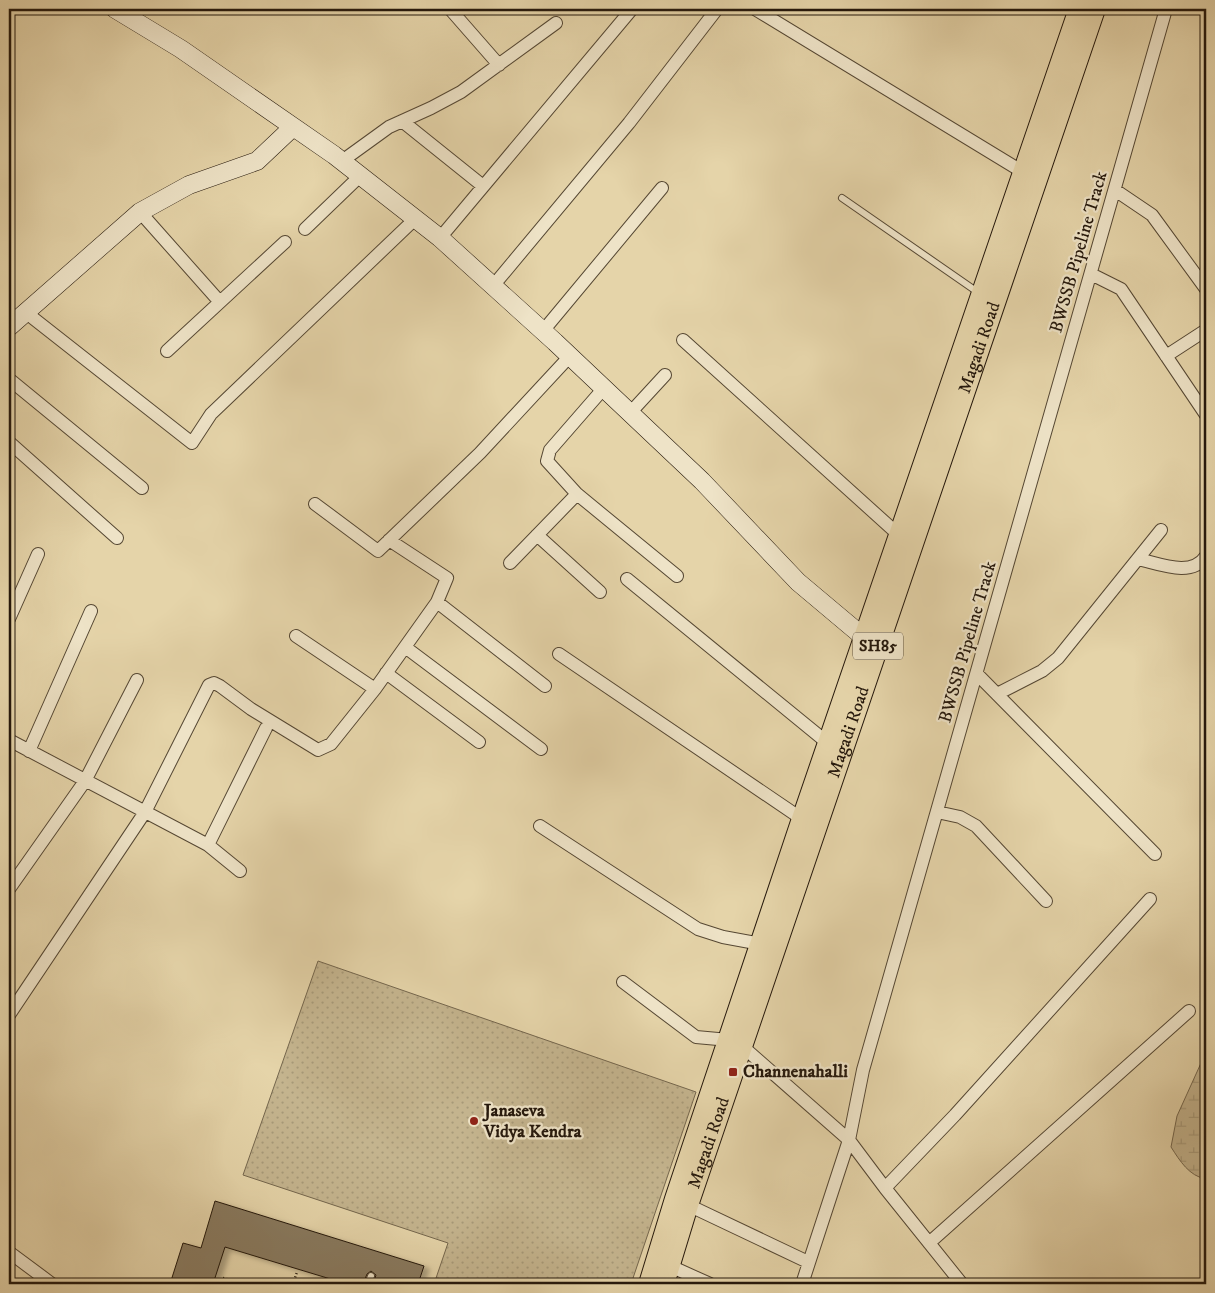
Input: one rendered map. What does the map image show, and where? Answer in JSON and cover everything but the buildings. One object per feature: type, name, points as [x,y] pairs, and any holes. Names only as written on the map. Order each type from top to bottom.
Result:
[{"type":"main road","name":"Magadi Road","points":[[649,1284],[675,1199],[736,1043],[761,944],[802,819],[829,744],[871,644],[900,536],[1079,9]]},
{"type":"main road","name":"Magadi Road","points":[[667,1275],[736,1043],[871,644],[1095,9]]},
{"type":"street","points":[[115,9],[181,49],[342,161],[440,238],[570,356],[702,481],[798,582],[871,644]]},
{"type":"street","points":[[450,9],[499,64]]},
{"type":"street","points":[[440,238],[632,9]]},
{"type":"street","points":[[493,286],[629,123],[716,9]]},
{"type":"street","points":[[755,9],[1023,172]]},
{"type":"street","name":"BWSSB Pipeline Track","points":[[802,1284],[849,1140],[863,1070],[1166,9]]},
{"type":"street","points":[[342,161],[389,127],[461,92],[556,23]]},
{"type":"street","points":[[402,121],[483,186]]},
{"type":"street","points":[[9,326],[140,212],[189,185],[257,162],[293,127]]},
{"type":"street","points":[[305,230],[360,176]]},
{"type":"street","points":[[543,331],[662,188]]},
{"type":"street","points":[[1115,190],[1152,214],[1206,289]]},
{"type":"street","points":[[140,212],[219,302]]},
{"type":"street","points":[[24,311],[192,442],[211,414],[415,219]]},
{"type":"street","points":[[168,351],[285,242]]},
{"type":"street","points":[[1090,274],[1121,289],[1206,414]]},
{"type":"street","points":[[1166,356],[1206,330]]},
{"type":"street","points":[[683,340],[900,536]]},
{"type":"street","points":[[315,504],[378,551],[480,453],[570,356]]},
{"type":"street","points":[[630,413],[664,375]]},
{"type":"street","points":[[9,379],[142,488]]},
{"type":"street","points":[[604,388],[550,450],[547,461],[577,494],[677,576]]},
{"type":"street","points":[[9,442],[117,538]]},
{"type":"street","points":[[510,563],[577,494]]},
{"type":"street","points":[[997,694],[1042,671],[1058,658],[1161,530]]},
{"type":"street","points":[[537,535],[600,592]]},
{"type":"street","points":[[9,1015],[146,812],[209,685],[220,686],[251,709],[318,750],[332,744],[376,689],[437,602],[447,578],[389,540]]},
{"type":"street","points":[[9,619],[38,554]]},
{"type":"street","points":[[1138,559],[1187,568],[1202,562],[1206,556]]},
{"type":"street","points":[[627,579],[829,744]]},
{"type":"street","points":[[437,602],[545,686]]},
{"type":"street","points":[[28,751],[91,612]]},
{"type":"street","points":[[296,636],[376,689]]},
{"type":"street","points":[[405,647],[541,749]]},
{"type":"street","points":[[559,654],[802,819]]},
{"type":"street","points":[[386,673],[478,742]]},
{"type":"street","points":[[977,674],[1155,854]]},
{"type":"street","points":[[9,889],[85,782],[137,680]]},
{"type":"street","points":[[208,845],[266,728]]},
{"type":"street","points":[[11,745],[28,751],[208,845],[240,871]]},
{"type":"street","points":[[937,812],[960,817],[976,826],[1046,901]]},
{"type":"street","points":[[540,826],[698,929],[723,938],[761,944]]},
{"type":"street","points":[[885,1188],[955,1115],[1150,899]]},
{"type":"street","points":[[623,982],[696,1037],[736,1043],[849,1140],[929,1243],[955,1282]]},
{"type":"street","points":[[929,1243],[1189,1011]]},
{"type":"street","points":[[688,1205],[808,1262]]},
{"type":"street","points":[[9,1252],[52,1284]]},
{"type":"street","points":[[667,1275],[710,1284]]},
{"type":"lane","points":[[842,198],[981,294]]},
{"type":"lane","points":[[368,1284],[371,1276]]},
{"type":"path","points":[[293,1284],[297,1272]]},
{"type":"path","points":[[223,1278],[243,1284]]},
{"type":"green space","name":"Janaseva Vidya Kendra","points":[[318,961],[696,1092],[631,1284],[434,1284],[448,1243],[243,1175]]},
{"type":"green space","points":[[1206,1052],[1206,1179],[1190,1171],[1171,1147],[1177,1116]]},
{"type":"place","name":"Channenahalli","points":[[733,1072]]},
{"type":"place","name":"Janaseva Vidya Kendra","points":[[474,1121]]}]
